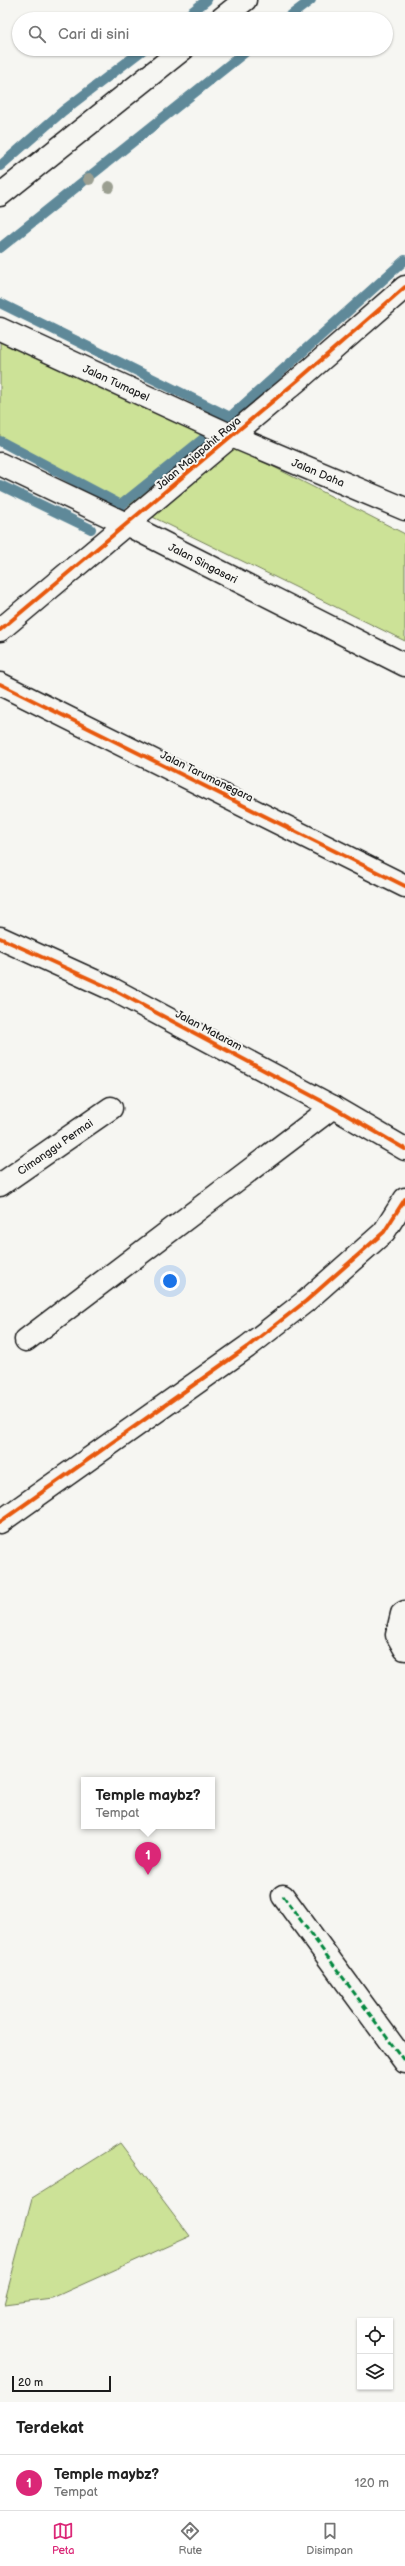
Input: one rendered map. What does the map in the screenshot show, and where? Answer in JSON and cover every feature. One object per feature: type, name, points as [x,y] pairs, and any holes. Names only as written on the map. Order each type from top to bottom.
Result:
[{"type":"street","points":[[230,12],[245,0]]},
{"type":"street","points":[[0,195],[174,56]]},
{"type":"street","name":"Jalan Majapahit Raya","points":[[0,630],[232,436],[405,287]]},
{"type":"street","name":"Jalan Tumapel","points":[[0,329],[232,436]]},
{"type":"street","name":"Jalan Daha","points":[[232,436],[405,509]]},
{"type":"street","name":"Jalan Singasari","points":[[0,464],[126,524],[405,665]]},
{"type":"street","name":"Jalan Tarumanegara","points":[[0,684],[405,886]]},
{"type":"street","name":"Jalan Mataram","points":[[0,938],[112,988],[333,1107],[405,1148]]},
{"type":"street","points":[[26,1340],[333,1107]]},
{"type":"street","name":"Cimanggu Permai","points":[[0,1185],[111,1108]]},
{"type":"street","points":[[6,1518],[247,1347],[306,1301],[384,1232],[405,1199]]},
{"type":"street","points":[[405,1612],[402,1614],[397,1635],[405,1649]]},
{"type":"street","points":[[283,1896],[405,2062]]},
{"type":"green space","points":[[0,327],[405,534],[405,641],[0,442]]},
{"type":"green space","points":[[120,2143],[190,2236],[52,2298],[4,2304],[32,2198]]},
{"type":"waterway","points":[[192,12],[207,0]]},
{"type":"waterway","points":[[295,12],[311,0]]},
{"type":"waterway","points":[[0,166],[63,111],[135,56]]},
{"type":"waterway","points":[[0,248],[240,56]]},
{"type":"waterway","points":[[0,303],[230,417],[405,260]]},
{"type":"waterway","points":[[0,441],[121,505],[208,435]]},
{"type":"waterway","points":[[0,485],[91,529]]},
{"type":"marked path","points":[[283,1896],[405,2062]]},
{"type":"cycle path","points":[[0,630],[298,380],[405,287]]},
{"type":"cycle path","points":[[0,684],[405,886]]},
{"type":"cycle path","points":[[0,938],[112,989],[333,1107],[405,1149]]},
{"type":"cycle path","points":[[0,1522],[247,1347],[306,1301],[384,1232],[405,1199]]},
{"type":"place","name":"Temple maybz?","points":[[148,1875]]}]
